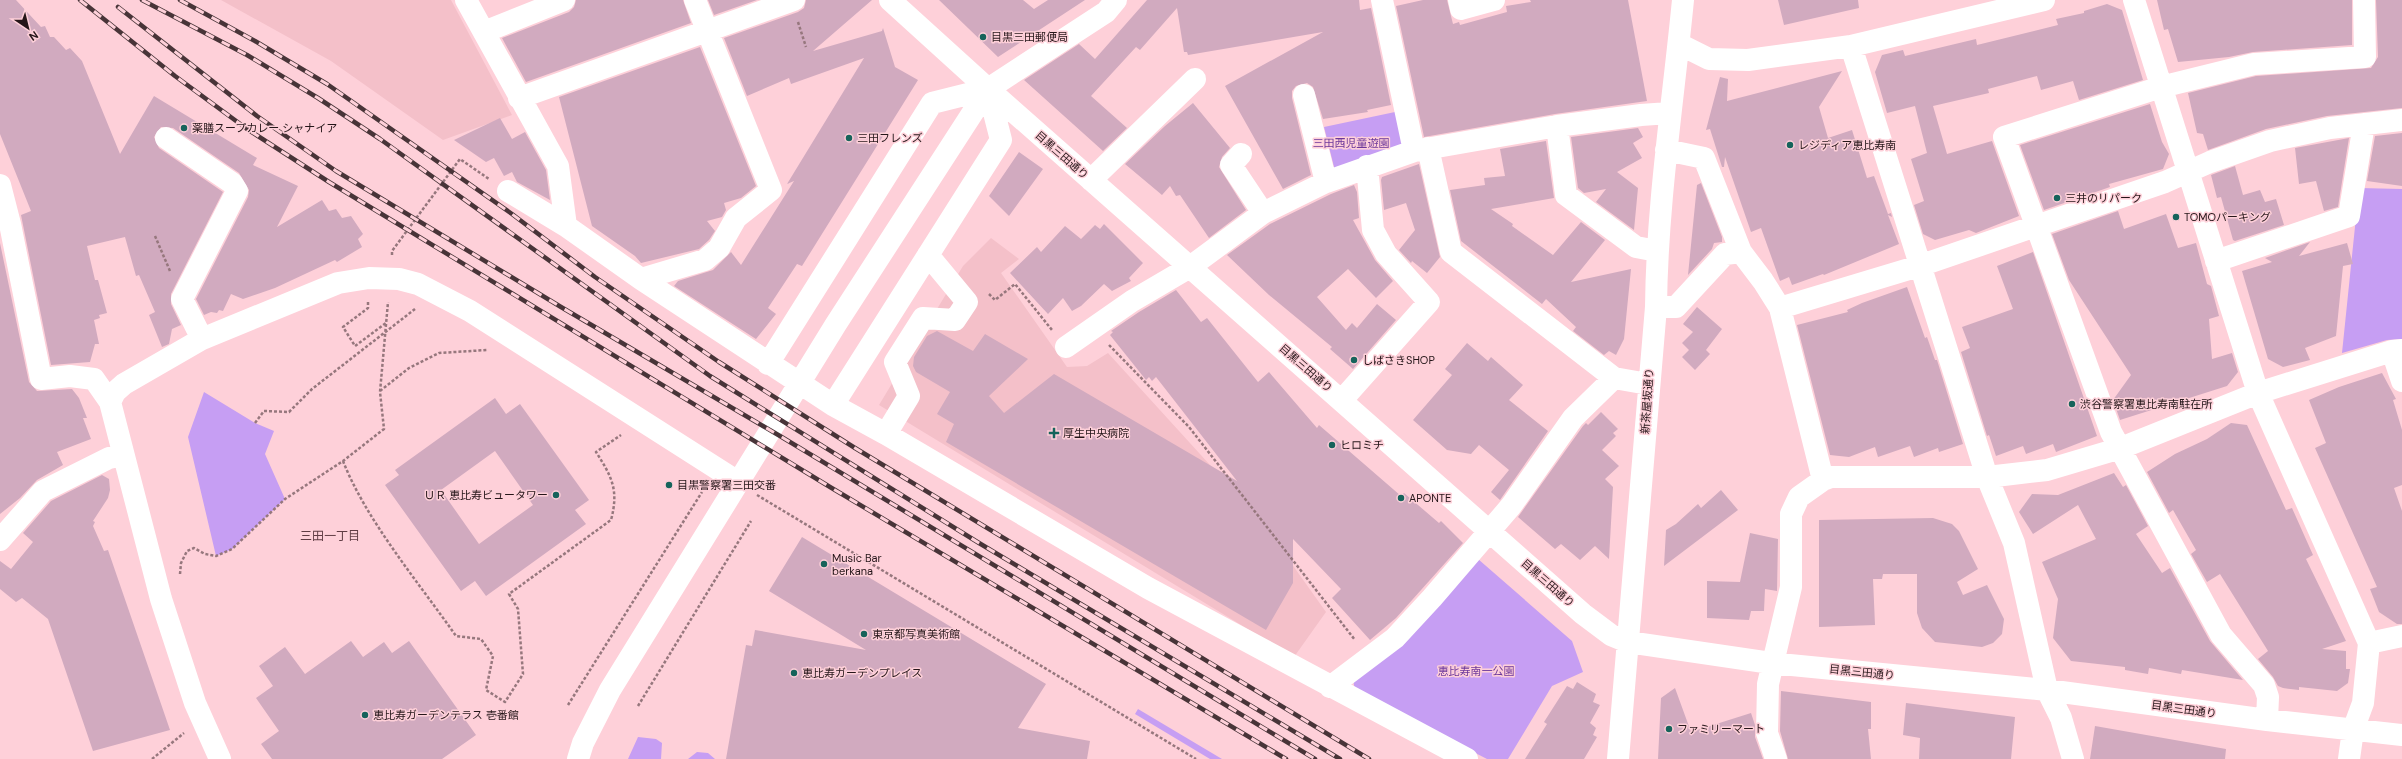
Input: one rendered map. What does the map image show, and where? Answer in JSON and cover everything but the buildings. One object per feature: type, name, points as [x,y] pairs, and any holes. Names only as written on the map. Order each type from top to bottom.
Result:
[{"type":"street","points":[[466,0],[558,166],[566,226]]},
{"type":"street","points":[[484,32],[564,0]]},
{"type":"street","points":[[641,279],[705,260],[719,248],[736,218],[771,190],[695,0]]},
{"type":"street","points":[[519,98],[708,32],[794,0]]},
{"type":"street","name":"目黒三田通り","points":[[890,0],[988,89],[1596,625],[1628,642],[1772,664],[2047,690],[2266,720],[2402,735]]},
{"type":"street","points":[[768,364],[932,103],[988,89],[1106,12],[1116,0]]},
{"type":"street","points":[[1383,0],[1421,150],[1451,252],[1614,378],[1648,384]]},
{"type":"street","points":[[1459,0],[1461,9],[1494,0]]},
{"type":"street","name":"新茶屋坂通り","points":[[1618,759],[1648,384],[1656,307],[1657,251],[1669,113],[1679,44],[1683,0]]},
{"type":"street","points":[[1679,44],[1709,59],[1748,60],[1851,46],[1997,6],[2044,0]]},
{"type":"street","points":[[2134,0],[2258,393],[2369,643],[2363,703],[2353,730],[2350,759]]},
{"type":"street","points":[[2266,720],[2268,697],[2264,685],[2221,635],[2111,432],[2004,137],[2162,87],[2254,64],[2365,57],[2364,0]]},
{"type":"street","points":[[1851,46],[1919,266],[1987,477],[2014,543],[2047,690],[2061,718],[2073,759]]},
{"type":"street","points":[[1091,180],[1195,79]]},
{"type":"street","points":[[578,759],[583,744],[610,690],[754,456],[988,89]]},
{"type":"street","points":[[833,405],[1001,140],[988,89]]},
{"type":"street","points":[[1304,95],[1326,182]]},
{"type":"street","points":[[1066,347],[1132,301],[1190,267],[1263,213],[1326,182],[1367,166],[1421,150],[1557,126],[1647,114],[1669,113]]},
{"type":"street","points":[[1780,308],[1919,266],[2035,225],[2165,182],[2188,171],[2270,141],[2330,128],[2402,120]]},
{"type":"street","points":[[2216,261],[2349,216],[2364,124]]},
{"type":"street","points":[[1557,126],[1566,195],[1636,247],[1657,251]]},
{"type":"street","points":[[166,138],[232,183],[237,191],[182,299],[202,339]]},
{"type":"street","points":[[1666,150],[1704,158],[1741,252],[1764,281],[1780,308],[1823,480]]},
{"type":"street","points":[[1241,154],[1231,165],[1263,213]]},
{"type":"street","points":[[1342,400],[1429,302],[1386,254],[1373,230],[1367,166]]},
{"type":"street","points":[[0,185],[5,227],[41,379],[70,376],[94,379],[110,402],[165,612],[195,704],[220,759]]},
{"type":"street","points":[[508,191],[566,226],[641,279],[768,364],[833,405],[886,434],[1148,588],[1330,687],[1467,759]]},
{"type":"street","points":[[1656,307],[1676,307],[1725,254],[1741,252]]},
{"type":"street","points":[[886,434],[909,396],[895,362],[923,318],[955,320],[968,302],[928,255]]},
{"type":"street","points":[[110,402],[115,392],[124,384],[202,339],[338,283],[369,278],[398,279],[418,284],[470,311],[738,482]]},
{"type":"street","points":[[1776,759],[1767,733],[1768,684],[1772,664],[1784,623],[1791,587],[1791,514],[1799,497],[1823,480],[1831,477],[1987,477],[2047,470],[2121,448],[2258,393],[2397,351],[2402,381]]},
{"type":"street","points":[[1330,687],[1395,638],[1511,506],[1573,418],[1614,378]]},
{"type":"street","points":[[0,540],[43,491],[109,458],[123,455]]},
{"type":"street","points":[[2369,643],[2402,636]]},
{"type":"path","points":[[392,258],[392,251],[460,159],[508,191]]},
{"type":"path","points":[[155,236],[182,299]]},
{"type":"path","points":[[369,278],[368,308],[344,327],[354,346],[386,323]]},
{"type":"path","points":[[984,289],[995,300],[1015,284],[1066,347]]},
{"type":"path","points":[[179,581],[181,563],[187,551],[194,548],[205,554],[216,556],[232,549],[284,499],[343,461],[384,429],[380,392],[388,294]]},
{"type":"path","points":[[255,423],[264,411],[289,412],[312,390],[417,307]]},
{"type":"path","points":[[1104,340],[1189,427],[1369,658]]},
{"type":"path","points":[[380,392],[409,368],[438,353],[490,350]]},
{"type":"path","points":[[343,461],[351,481],[373,518],[456,636],[481,639],[493,656],[486,690],[505,702],[523,674],[518,609],[509,594],[611,520],[616,503],[613,479],[596,452],[626,431]]},
{"type":"path","points":[[738,482],[1196,759]]},
{"type":"path","points":[[568,706],[702,492]]},
{"type":"path","points":[[638,706],[751,521]]},
{"type":"path","points":[[152,759],[186,732]]},
{"type":"shaded area","points":[[221,0],[451,0],[512,115],[443,140],[331,61]]},
{"type":"shaded area","name":"厚生中央病院","points":[[991,238],[1019,259],[1001,273],[1067,367],[1087,366],[1108,353],[1220,476],[1289,560],[1326,612],[1294,657],[879,405],[963,266]]},
{"type":"green space","name":"三田西児童遊園","points":[[1395,112],[1404,147],[1335,171],[1324,127]]},
{"type":"green space","points":[[2359,188],[2402,189],[2402,339],[2387,340],[2342,353]]},
{"type":"green space","points":[[204,392],[255,423],[274,431],[265,454],[285,499],[232,549],[216,556],[188,437]]},
{"type":"green space","name":"恵比寿南一公園","points":[[1478,559],[1572,641],[1583,672],[1552,686],[1508,759],[1487,759],[1355,691],[1353,679]]},
{"type":"green space","points":[[1138,709],[1222,759],[1210,759],[1135,714]]},
{"type":"green space","points":[[638,737],[656,739],[662,743],[661,759],[628,759]]},
{"type":"green space","points":[[697,752],[708,753],[715,759],[688,759]]},
{"type":"railway","points":[[80,0],[175,76],[247,129],[329,182],[830,487],[1286,759]]},
{"type":"railway","points":[[142,0],[247,55],[318,98],[380,139],[710,376],[979,543],[1340,759]]},
{"type":"railway","points":[[180,0],[255,41],[327,84],[512,214],[595,277],[719,362],[855,448],[1369,759]]},
{"type":"railway","points":[[118,7],[257,116],[336,171],[561,307],[780,436],[1315,759]]},
{"type":"place","name":"目黒三田郵便局","points":[[983,37]]},
{"type":"place","name":"薬膳スープカレー シャナイア","points":[[184,128]]},
{"type":"place","name":"三田フレンズ","points":[[849,138]]},
{"type":"place","name":"レジディア恵比寿南","points":[[1790,145]]},
{"type":"place","name":"三井のリパーク","points":[[2057,198]]},
{"type":"place","name":"TOMOパーキング","points":[[2176,217]]},
{"type":"place","name":"しばさきSHOP","points":[[1354,360]]},
{"type":"place","name":"渋谷警察署恵比寿南駐在所","points":[[2072,404]]},
{"type":"place","name":"厚生中央病院","points":[[1054,433]]},
{"type":"place","name":"ヒロミチ","points":[[1332,445]]},
{"type":"place","name":"目黒警察署三田交番","points":[[669,485]]},
{"type":"place","name":"ＵＲ 恵比寿ビュータワー","points":[[556,495]]},
{"type":"place","name":"APONTE","points":[[1401,498]]},
{"type":"place","name":"Music Bar berkana","points":[[824,564]]},
{"type":"place","name":"東京都写真美術館","points":[[864,634]]},
{"type":"place","name":"恵比寿ガーデンプレイス","points":[[794,673]]},
{"type":"place","name":"恵比寿ガーデンテラス 壱番館","points":[[365,715]]},
{"type":"place","name":"ファミリーマート","points":[[1669,729]]},
{"type":"district","name":"三田一丁目","points":[[330,536]]}]
